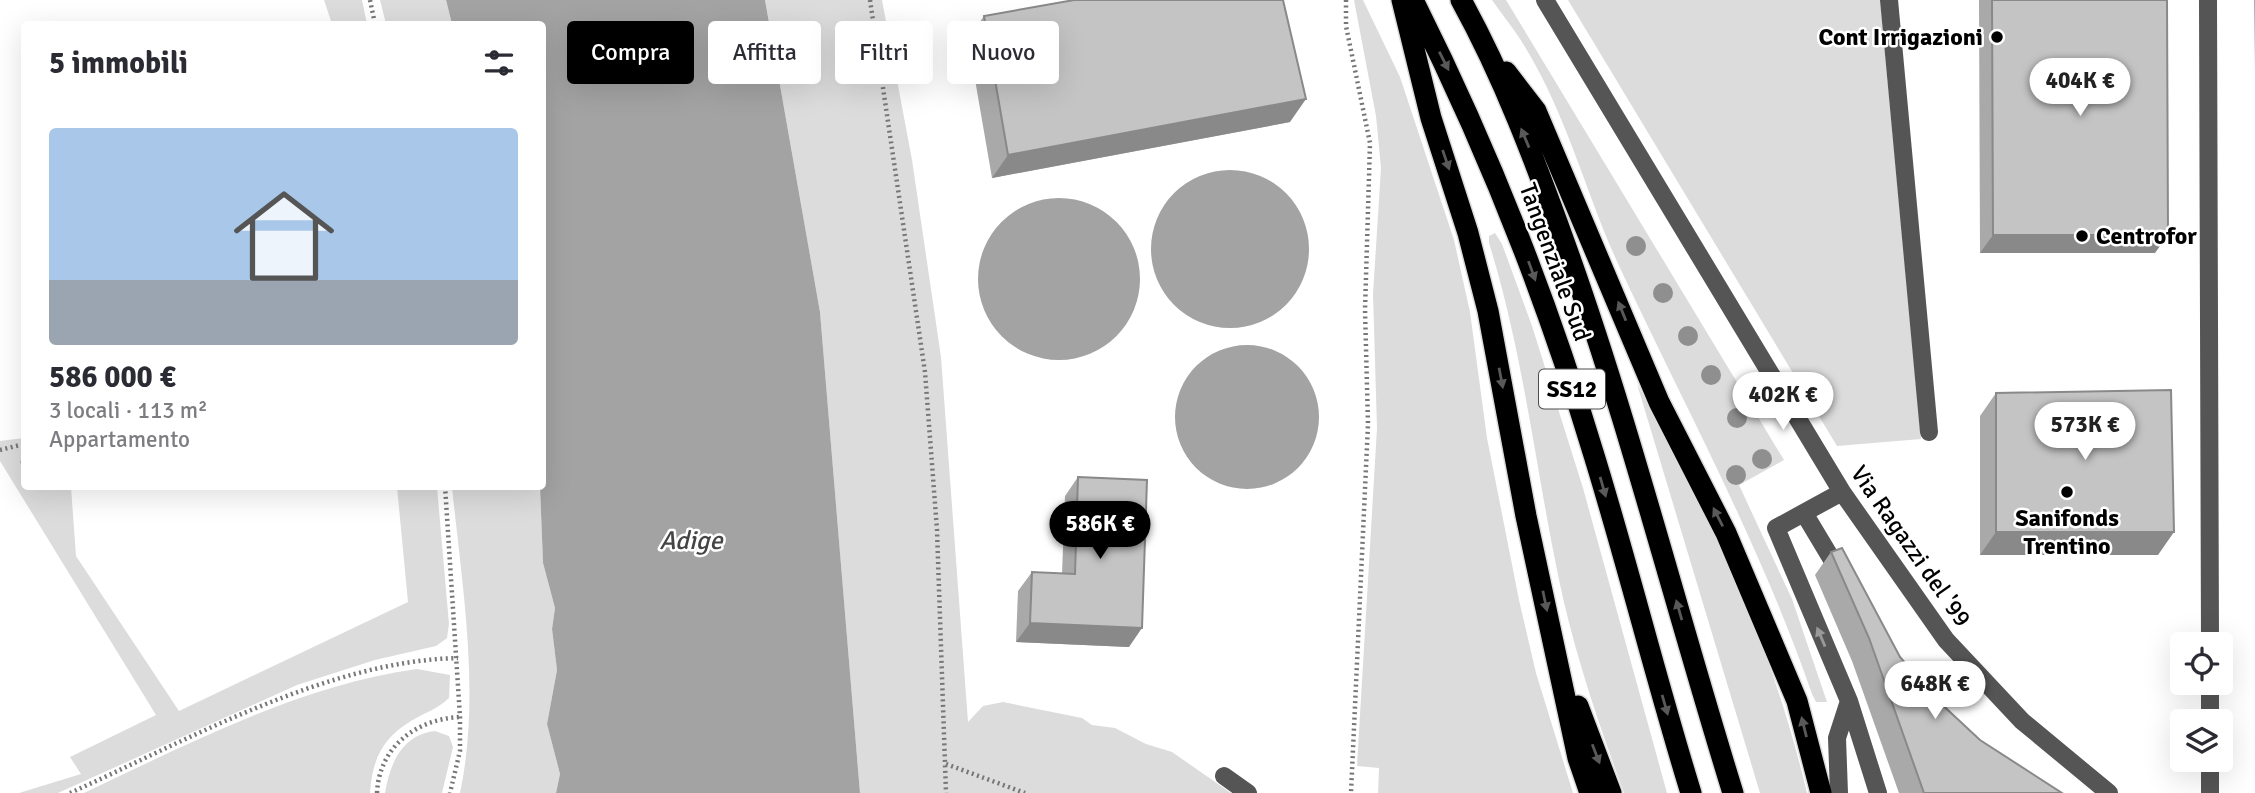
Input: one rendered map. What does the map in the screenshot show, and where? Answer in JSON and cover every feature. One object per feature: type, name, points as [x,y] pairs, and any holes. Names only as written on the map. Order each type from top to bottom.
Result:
[{"type":"highway","points":[[1402,0],[1431,118],[1468,233],[1488,311],[1526,516],[1578,758],[1590,793]]},
{"type":"highway","name":"Tangenziale Sud","points":[[1413,0],[1449,70],[1504,197],[1544,304],[1593,451],[1691,793]]},
{"type":"highway","name":"Tangenziale Sud","points":[[1461,0],[1487,47],[1538,170],[1622,411],[1733,793]]},
{"type":"highway","points":[[1487,47],[1536,111],[1660,402],[1726,533],[1797,701],[1821,793]]},
{"type":"highway","points":[[1554,645],[1611,793]]},
{"type":"street","name":"Via Ragazzi del '99","points":[[1545,0],[1842,492],[1961,657],[2022,721],[2109,793]]},
{"type":"street","points":[[1889,0],[1929,432]]},
{"type":"street","points":[[2208,0],[2210,632]]},
{"type":"street","points":[[1842,492],[1776,528],[1849,701],[1878,793]]},
{"type":"street","points":[[1804,513],[1846,586]]},
{"type":"street","points":[[1839,793],[1837,738],[1849,701]]},
{"type":"street","points":[[2210,772],[2210,793]]},
{"type":"street","points":[[1224,776],[1248,793]]},
{"type":"path","points":[[370,0],[374,21]]},
{"type":"path","points":[[870,0],[925,372],[937,530],[940,685],[946,793]]},
{"type":"path","points":[[1346,0],[1346,26],[1370,142],[1365,310],[1368,424],[1351,793]]},
{"type":"path","points":[[0,450],[21,445]]},
{"type":"path","points":[[444,490],[460,717],[460,751],[450,793]]},
{"type":"path","points":[[70,793],[281,699],[381,666],[458,658]]},
{"type":"path","points":[[377,793],[383,765],[402,738],[429,723],[460,717]]},
{"type":"path","points":[[946,764],[1025,793]]},
{"type":"shaded area","points":[[324,0],[362,0],[366,21],[331,21]]},
{"type":"shaded area","points":[[380,0],[446,0],[451,21],[385,21]]},
{"type":"shaded area","points":[[765,0],[882,0],[886,21],[835,21],[835,84],[898,84],[912,160],[941,357],[968,722],[983,706],[1003,702],[1082,718],[1092,725],[1115,728],[1146,744],[1172,752],[1231,793],[860,793],[820,312],[780,84],[821,84],[821,21],[769,21]]},
{"type":"shaded area","points":[[1354,0],[1363,0],[1400,77],[1454,240],[1470,312],[1487,438],[1519,600],[1536,673],[1573,793],[1378,793],[1379,768],[1357,766],[1377,428],[1373,294],[1381,168],[1376,116]]},
{"type":"shaded area","points":[[1492,0],[1506,0],[1784,460],[1739,485],[1792,599],[1827,702],[1816,702],[1812,694],[1792,639],[1746,531],[1620,268],[1555,104],[1520,39]]},
{"type":"shaded area","points":[[1568,0],[1880,0],[1921,439],[1837,446]]},
{"type":"shaded area","points":[[1495,233],[1502,244],[1532,326],[1583,488],[1667,793],[1624,793],[1587,685],[1564,603],[1520,367],[1489,243],[1489,236]]},
{"type":"shaded area","points":[[1637,384],[1690,481],[1737,582],[1777,686],[1807,793],[1760,793]]},
{"type":"shaded area","points":[[21,438],[21,490],[71,490],[76,556],[179,711],[408,602],[397,490],[437,490],[449,624],[447,638],[436,646],[375,660],[297,685],[58,793],[19,793],[81,774],[70,757],[156,715],[0,461],[0,441]]},
{"type":"shaded area","points":[[452,490],[540,490],[543,563],[555,608],[552,629],[557,670],[547,724],[560,774],[556,793],[460,793],[469,717],[468,640]]},
{"type":"shaded area","points":[[417,669],[450,675],[449,698],[401,728],[386,743],[376,761],[370,793],[84,793],[205,736],[289,702],[331,688]]},
{"type":"shaded area","points":[[435,731],[449,736],[453,747],[442,793],[385,793],[394,761],[406,744],[414,738]]},
{"type":"water","name":"Adige","points":[[446,0],[765,0],[769,21],[708,21],[708,84],[780,84],[820,312],[860,793],[556,793],[560,774],[547,724],[557,670],[552,629],[555,608],[543,563],[540,490],[546,490],[546,21],[451,21]]},
{"type":"water","points":[[1230,170],[1260,176],[1286,193],[1303,219],[1309,249],[1303,279],[1286,305],[1260,322],[1230,328],[1200,322],[1174,305],[1157,279],[1151,249],[1157,219],[1174,193],[1200,176]]},
{"type":"water","points":[[1059,198],[1090,204],[1117,221],[1134,248],[1140,279],[1134,310],[1117,337],[1090,354],[1059,360],[1028,354],[1001,337],[984,310],[978,279],[984,248],[1001,221],[1028,204]]},
{"type":"water","points":[[1247,345],[1275,350],[1298,366],[1314,389],[1319,417],[1314,445],[1298,468],[1275,484],[1247,489],[1219,484],[1196,468],[1180,445],[1175,417],[1180,389],[1196,366],[1219,350]]},
{"type":"building","points":[[1074,0],[1283,0],[1306,99],[1008,155],[996,84],[1059,84],[1059,21],[985,21],[984,16]]},
{"type":"building","points":[[1992,0],[2167,0],[2168,235],[1993,235]]},
{"type":"building","points":[[2171,390],[2174,532],[1996,532],[1996,393]]},
{"type":"building","points":[[1078,477],[1147,480],[1142,628],[1030,623],[1032,572],[1075,574]]},
{"type":"building","points":[[1842,548],[1900,657],[1935,698],[1980,740],[2062,793],[1924,793],[1869,638],[1831,552]]},
{"type":"place","name":"Cont Irrigazioni","points":[[1997,37]]},
{"type":"place","name":"Centrofor","points":[[2082,236]]},
{"type":"place","name":"Sanifonds Trentino","points":[[2067,492]]}]
